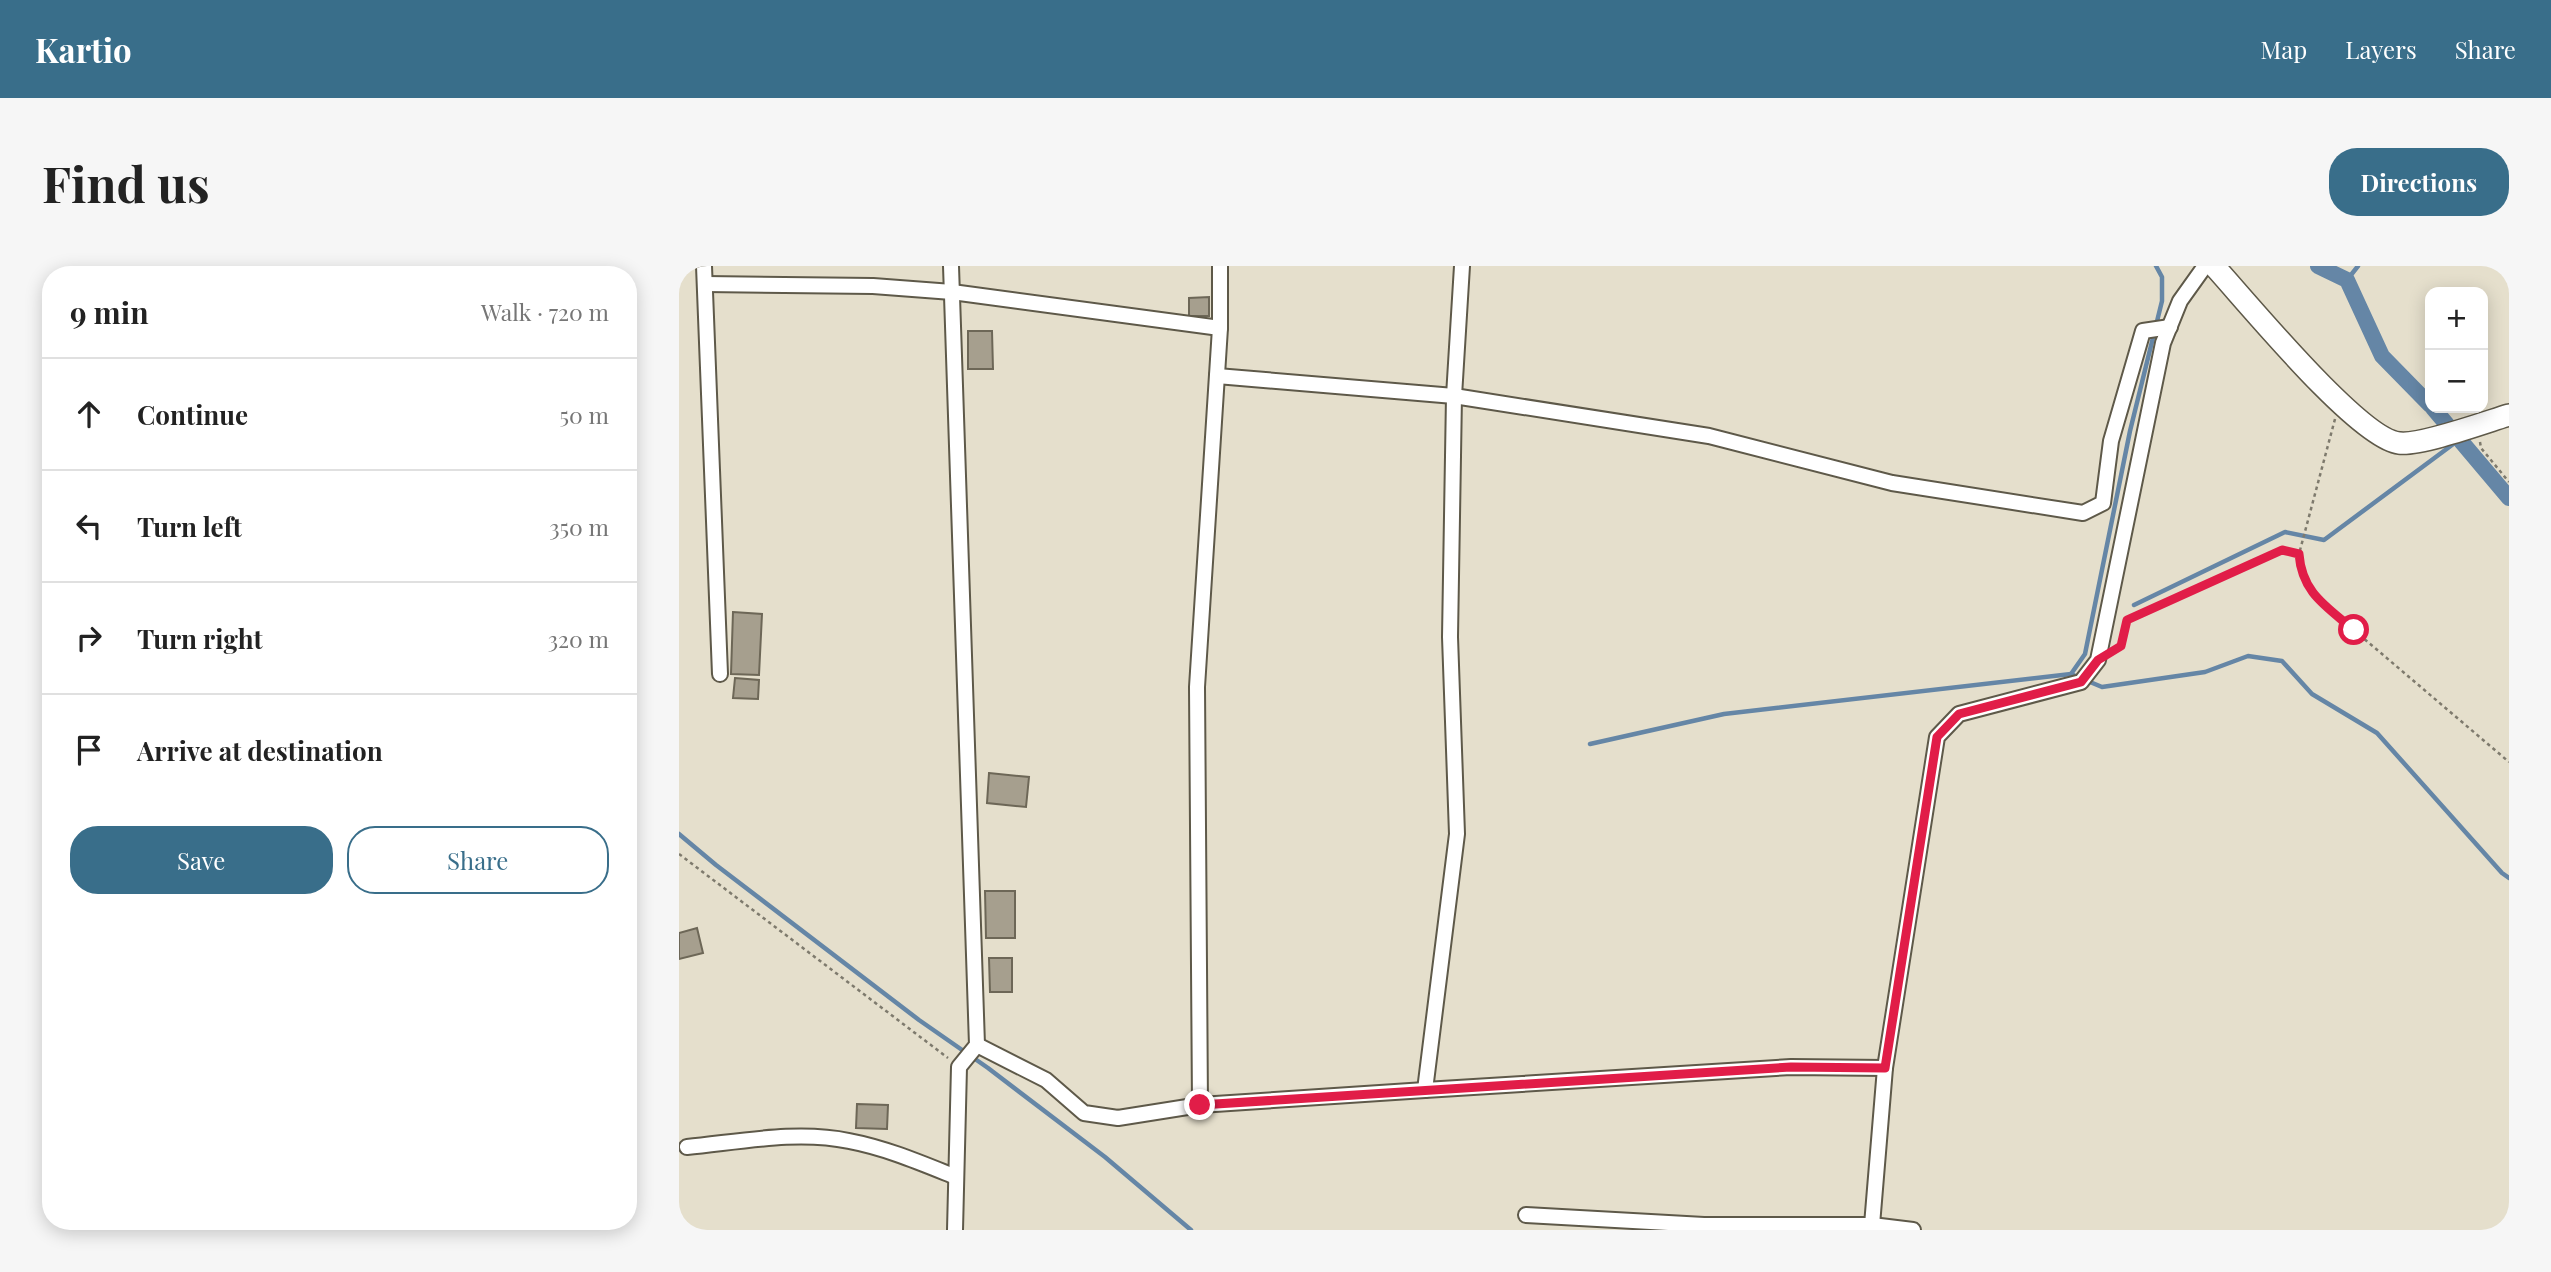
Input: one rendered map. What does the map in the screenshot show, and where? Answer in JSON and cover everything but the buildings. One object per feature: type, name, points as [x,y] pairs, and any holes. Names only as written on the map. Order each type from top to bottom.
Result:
[{"type":"street","points":[[704,266],[720,674]]},
{"type":"street","points":[[951,266],[977,1045],[959,1067],[955,1230]]},
{"type":"street","points":[[1200,1105],[1197,687],[1220,328],[1220,266]]},
{"type":"street","points":[[1425,1090],[1457,834],[1450,637],[1454,396],[1462,266]]},
{"type":"street","points":[[1872,1225],[1885,1068],[1937,737],[1959,714],[2081,682],[2098,660],[2164,343],[2180,301],[2205,266]]},
{"type":"street","points":[[2214,266],[2339,403],[2376,433],[2399,443],[2429,438],[2509,415]]},
{"type":"street","points":[[705,284],[873,286],[952,292],[1220,328]]},
{"type":"street","points":[[1217,376],[1454,396],[1709,436],[1892,483],[2083,513],[2103,503],[2111,441],[2143,331],[2170,327]]},
{"type":"street","points":[[977,1045],[1046,1080],[1084,1113],[1118,1118],[1200,1105],[1425,1090],[1791,1067],[1885,1068]]},
{"type":"street","points":[[687,1147],[793,1137],[846,1140],[898,1153],[956,1177]]},
{"type":"street","points":[[1526,1215],[1704,1225],[1872,1225],[1913,1230]]},
{"type":"path","points":[[2339,403],[2299,554],[2300,572],[2315,597],[2509,762]]},
{"type":"path","points":[[2476,425],[2481,448],[2509,482]]},
{"type":"path","points":[[2098,660],[2121,646],[2127,620],[2282,550],[2299,554]]},
{"type":"path","points":[[679,854],[959,1067]]},
{"type":"waterway","points":[[2071,674],[2085,654],[2130,431],[2162,301],[2162,277],[2156,266]]},
{"type":"waterway","points":[[2318,266],[2347,280],[2382,356],[2425,400]]},
{"type":"waterway","points":[[2347,280],[2358,266]]},
{"type":"waterway","points":[[2437,413],[2509,498]]},
{"type":"waterway","points":[[2134,605],[2285,532],[2324,540],[2456,442]]},
{"type":"waterway","points":[[1590,744],[1724,714],[2071,674],[2102,687],[2205,672],[2248,656],[2282,661],[2312,694],[2377,733],[2509,878]]},
{"type":"waterway","points":[[679,834],[919,1020],[988,1068],[1105,1157],[1191,1230]]},
{"type":"route","points":[[1200,1105],[1791,1067],[1885,1068],[1937,737],[1959,714],[2081,682],[2098,660],[2121,646],[2127,620],[2282,550],[2299,554],[2300,572],[2315,597],[2354,630]]}]
